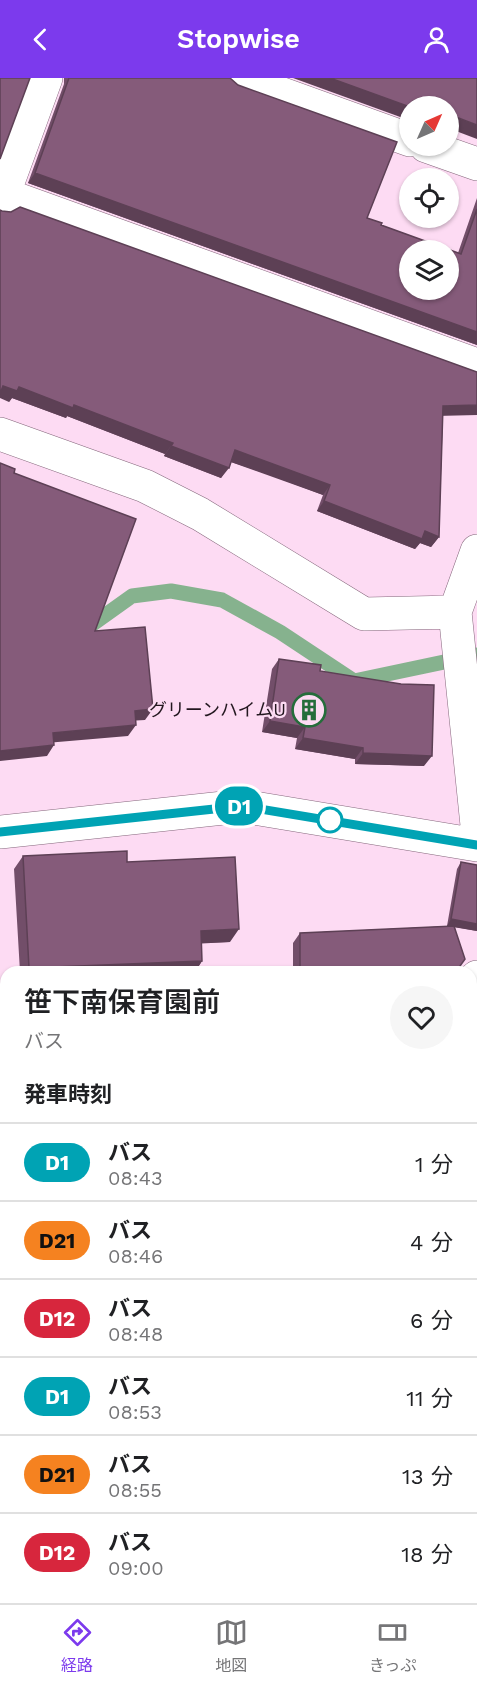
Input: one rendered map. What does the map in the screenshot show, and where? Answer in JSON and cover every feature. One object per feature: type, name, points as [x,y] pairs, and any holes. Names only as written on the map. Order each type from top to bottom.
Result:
[{"type":"street","points":[[46,78],[1,197],[477,365]]},
{"type":"street","points":[[238,78],[399,136]]},
{"type":"street","points":[[454,156],[477,164]]},
{"type":"street","points":[[0,434],[145,486],[200,514],[364,614],[456,619]]},
{"type":"street","points":[[477,551],[456,619],[477,825]]},
{"type":"street","points":[[0,832],[242,806],[477,845]]},
{"type":"building","points":[[0,78],[30,78],[0,159]]},
{"type":"building","points":[[69,78],[230,78],[238,85],[397,142],[367,218],[422,240],[399,240],[399,300],[459,300],[459,253],[461,254],[477,209],[477,332],[35,173]]},
{"type":"building","points":[[330,78],[477,78],[477,125],[459,118],[459,96],[399,96],[399,103]]},
{"type":"building","points":[[20,207],[477,372],[477,405],[443,406],[439,537],[425,531],[422,539],[324,501],[330,485],[235,450],[229,468],[171,446],[173,443],[74,405],[73,408],[19,387],[17,391],[3,386],[0,394],[0,210],[11,212]]},
{"type":"building","points":[[0,463],[15,469],[14,473],[136,519],[95,631],[145,627],[153,709],[135,711],[136,725],[53,733],[54,745],[0,751]]},
{"type":"building","points":[[279,659],[321,665],[320,671],[401,684],[434,685],[432,756],[363,753],[363,748],[303,738],[305,727],[270,721]]},
{"type":"building","points":[[127,851],[127,862],[235,857],[239,929],[201,931],[202,961],[29,966],[23,856]]},
{"type":"building","points":[[461,862],[477,865],[477,924],[451,919]]},
{"type":"building","points":[[454,926],[465,959],[460,966],[300,966],[300,933]]},
{"type":"waterway","points":[[83,631],[132,596],[171,591],[222,600],[280,632],[354,681],[477,655]]},
{"type":"bus line","name":"D1","points":[[0,832],[242,806],[477,845]]},
{"type":"place","name":"グリーンハイムU","points":[[309,710]]}]
